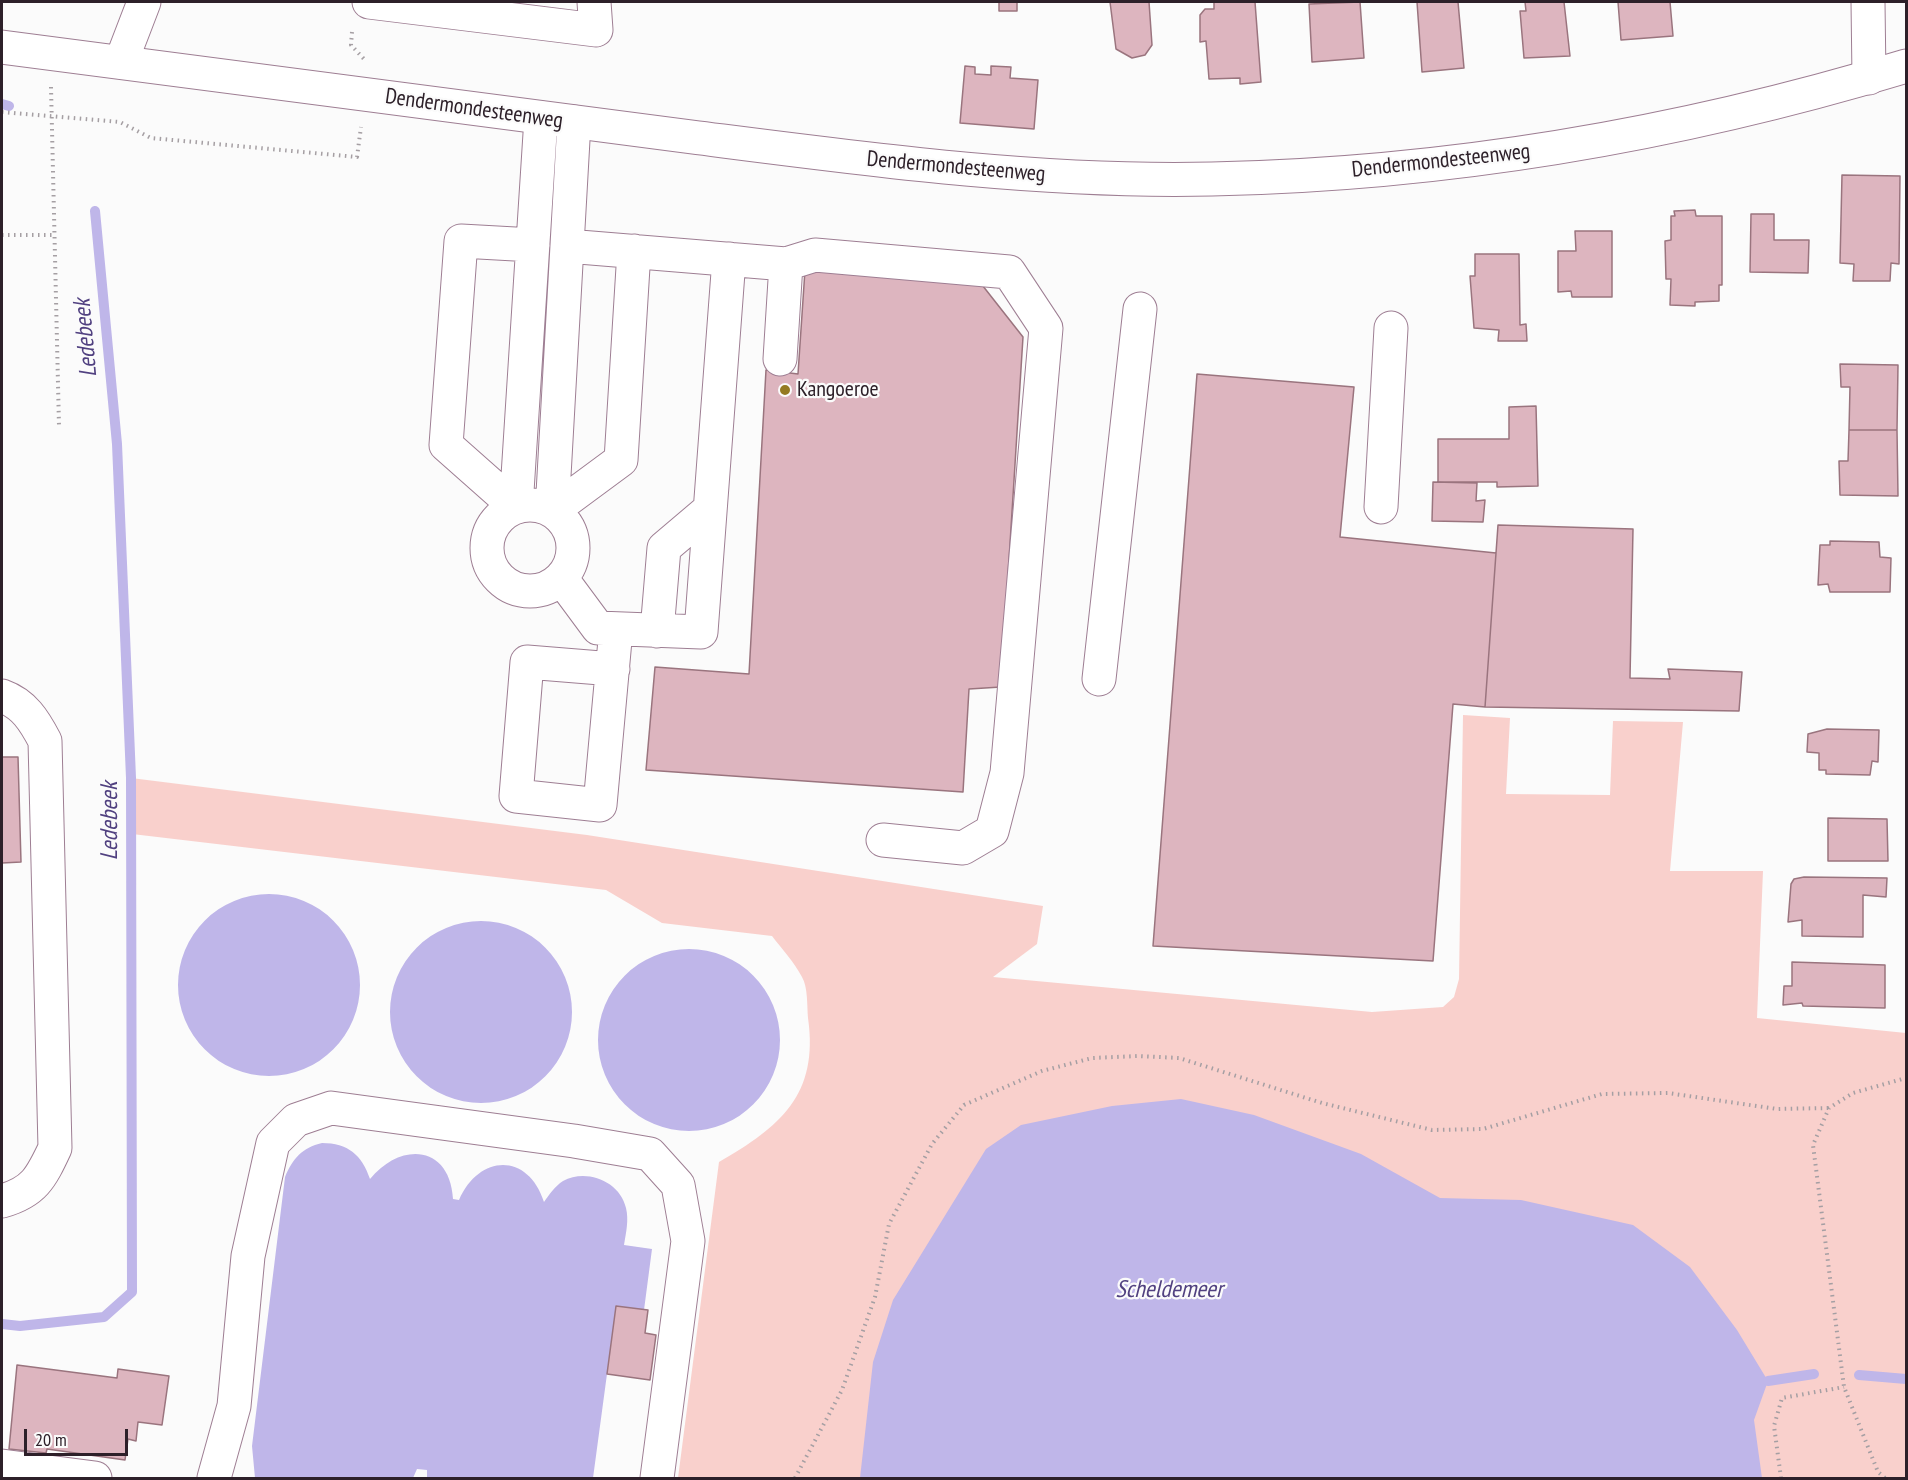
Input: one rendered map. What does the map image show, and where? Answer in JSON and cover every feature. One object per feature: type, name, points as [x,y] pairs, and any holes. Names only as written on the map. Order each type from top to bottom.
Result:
[{"type":"main road","points":[[121,62],[144,2]]},
{"type":"main road","points":[[361,12],[596,30],[594,2]]},
{"type":"main road","points":[[1868,2],[1869,78]]},
{"type":"main road","name":"Dendermondesteenweg","points":[[2,47],[819,154],[1018,174],[1214,179],[1317,174],[1492,158],[1591,142],[1706,119],[1869,78],[1906,66]]},
{"type":"main road","points":[[516,507],[541,118]]},
{"type":"main road","points":[[552,511],[574,122]]},
{"type":"main road","points":[[516,507],[446,446],[461,241],[533,245]]},
{"type":"main road","points":[[567,246],[786,264],[815,255],[1010,272],[1046,328],[1007,773],[992,831],[963,848],[883,840]]},
{"type":"main road","points":[[552,511],[621,460],[634,251]]},
{"type":"main road","points":[[561,578],[598,628],[700,632],[729,260]]},
{"type":"main road","points":[[780,359],[786,264]]},
{"type":"main road","points":[[1099,680],[1140,309]]},
{"type":"main road","points":[[1381,507],[1391,328]]},
{"type":"main road","points":[[535,506],[552,511],[562,519],[573,542],[571,561],[561,578],[550,587],[536,591],[522,591],[509,586],[490,565],[487,551],[488,537],[494,524],[516,507],[535,506]]},
{"type":"main road","points":[[657,631],[664,548],[710,509]]},
{"type":"main road","points":[[613,669],[527,662],[516,796],[600,805],[613,669],[616,629]]},
{"type":"main road","points":[[2,696],[11,699],[32,716],[45,741],[55,1148],[42,1174],[23,1195],[2,1201]]},
{"type":"main road","points":[[214,1479],[234,1406],[248,1256],[273,1143],[296,1120],[332,1108],[574,1141],[650,1154],[678,1185],[688,1241],[657,1479]]},
{"type":"main road","points":[[2,1466],[95,1479]]},
{"type":"path","points":[[2,112],[120,122],[151,138],[357,157],[369,64],[351,45],[361,12]]},
{"type":"path","points":[[49,53],[60,426]]},
{"type":"path","points":[[2,235],[55,235]]},
{"type":"path","points":[[795,1479],[842,1390],[875,1297],[889,1224],[932,1144],[964,1105],[1042,1071],[1092,1058],[1138,1056],[1179,1058],[1322,1103],[1432,1130],[1483,1130],[1602,1094],[1668,1093],[1777,1109],[1829,1108],[1853,1093],[1906,1078]]},
{"type":"path","points":[[1829,1108],[1813,1145],[1844,1387],[1878,1472],[1885,1479]]},
{"type":"path","points":[[1781,1479],[1774,1426],[1782,1398],[1844,1387]]},
{"type":"shaded area","points":[[1463,715],[1510,718],[1506,794],[1610,795],[1613,721],[1683,722],[1670,871],[1763,871],[1757,1018],[1906,1033],[1906,1478],[678,1478],[719,1162],[760,1136],[777,1121],[801,1088],[807,1068],[810,1045],[805,986],[795,966],[772,936],[662,923],[606,890],[132,834],[131,778],[587,835],[1043,906],[1037,944],[993,977],[1372,1012],[1443,1007],[1454,997],[1459,979]]},
{"type":"water","points":[[269,894],[287,895],[304,901],[320,909],[334,920],[345,934],[353,950],[359,967],[359,1003],[353,1020],[345,1036],[334,1050],[320,1061],[304,1069],[287,1075],[269,1076],[251,1075],[234,1069],[218,1061],[204,1050],[193,1036],[185,1020],[179,1003],[178,985],[179,967],[185,950],[193,934],[204,920],[218,909],[234,901],[251,895]]},
{"type":"water","points":[[481,921],[499,922],[516,928],[532,936],[546,947],[557,961],[565,977],[571,994],[571,1030],[565,1047],[557,1063],[546,1077],[532,1088],[516,1096],[499,1102],[481,1103],[463,1102],[446,1096],[430,1088],[416,1077],[405,1063],[397,1047],[391,1030],[390,1012],[391,994],[397,977],[405,961],[416,947],[430,936],[446,928],[463,922]]},
{"type":"water","points":[[689,949],[707,950],[724,956],[740,964],[754,975],[765,989],[773,1005],[779,1022],[779,1058],[773,1075],[765,1091],[754,1105],[740,1116],[724,1124],[707,1130],[689,1131],[671,1130],[654,1124],[638,1116],[624,1105],[613,1091],[605,1075],[599,1058],[598,1040],[599,1022],[605,1005],[613,989],[624,975],[638,964],[654,956],[671,950]]},
{"type":"water","name":"Scheldemeer","points":[[1181,1099],[1254,1115],[1361,1154],[1440,1198],[1521,1200],[1633,1225],[1690,1267],[1737,1330],[1768,1381],[1754,1420],[1762,1478],[860,1478],[873,1362],[893,1300],[986,1149],[1021,1125],[1112,1106]]},
{"type":"water","points":[[322,1143],[339,1145],[353,1152],[363,1163],[370,1179],[396,1158],[409,1154],[422,1154],[434,1159],[443,1168],[450,1181],[453,1199],[459,1200],[478,1174],[490,1167],[503,1165],[515,1167],[527,1174],[537,1186],[544,1202],[557,1185],[572,1177],[582,1176],[601,1180],[617,1191],[623,1199],[627,1213],[624,1245],[652,1249],[644,1310],[616,1307],[593,1478],[427,1478],[427,1470],[417,1469],[413,1478],[255,1478],[252,1446],[285,1177],[291,1164],[299,1155]]},
{"type":"building","points":[[999,2],[1017,2],[1017,11],[999,11]]},
{"type":"building","points":[[1110,2],[1149,2],[1152,45],[1145,55],[1132,58],[1116,49]]},
{"type":"building","points":[[1214,2],[1255,2],[1261,82],[1240,84],[1240,78],[1209,79],[1206,41],[1200,42],[1200,15],[1205,9],[1214,9]]},
{"type":"building","points":[[1360,2],[1364,58],[1312,62],[1309,4]]},
{"type":"building","points":[[1417,2],[1458,2],[1464,68],[1422,72]]},
{"type":"building","points":[[1525,2],[1564,2],[1570,56],[1524,58],[1520,11],[1526,11]]},
{"type":"building","points":[[1618,2],[1670,2],[1673,36],[1621,40]]},
{"type":"building","points":[[965,66],[975,67],[975,74],[991,75],[991,66],[1011,67],[1010,78],[1038,80],[1034,129],[960,123]]},
{"type":"building","points":[[1842,175],[1900,176],[1899,264],[1891,263],[1890,281],[1853,281],[1854,264],[1840,263]]},
{"type":"building","points":[[1695,210],[1696,216],[1722,216],[1722,285],[1719,285],[1719,301],[1695,302],[1695,306],[1670,305],[1671,279],[1666,279],[1665,241],[1671,240],[1671,216],[1675,216],[1674,211]]},
{"type":"building","points":[[1751,214],[1774,214],[1774,240],[1809,240],[1808,273],[1750,272]]},
{"type":"building","points":[[1575,231],[1612,231],[1612,297],[1572,297],[1571,291],[1558,292],[1558,251],[1576,251]]},
{"type":"building","points":[[1475,254],[1519,254],[1520,325],[1526,324],[1527,341],[1498,341],[1499,330],[1474,328],[1470,276],[1475,276]]},
{"type":"building","points":[[805,270],[979,281],[1023,337],[1001,687],[969,689],[963,792],[646,770],[655,667],[749,674],[766,370],[798,374]]},
{"type":"building","points":[[1840,364],[1898,365],[1897,430],[1849,430],[1850,387],[1841,387]]},
{"type":"building","points":[[1197,374],[1354,387],[1340,537],[1496,553],[1485,707],[1453,704],[1433,961],[1153,946]]},
{"type":"building","points":[[1536,406],[1538,486],[1497,487],[1497,482],[1438,482],[1438,439],[1509,439],[1509,407]]},
{"type":"building","points":[[1849,430],[1897,430],[1898,496],[1840,495],[1839,461],[1848,461]]},
{"type":"building","points":[[1433,482],[1477,483],[1476,501],[1485,500],[1483,522],[1432,521]]},
{"type":"building","points":[[1498,525],[1633,529],[1630,678],[1670,679],[1668,669],[1742,672],[1739,711],[1485,707]]},
{"type":"building","points":[[1830,541],[1879,542],[1880,557],[1891,558],[1890,592],[1830,592],[1828,584],[1818,585],[1820,545],[1830,545]]},
{"type":"building","points":[[1827,729],[1879,730],[1878,762],[1872,761],[1870,775],[1826,774],[1826,770],[1819,770],[1819,753],[1807,752],[1808,734]]},
{"type":"building","points":[[2,757],[18,757],[21,862],[2,863]]},
{"type":"building","points":[[1828,818],[1887,819],[1888,861],[1828,861]]},
{"type":"building","points":[[1804,877],[1887,878],[1886,897],[1863,895],[1863,937],[1802,936],[1802,920],[1788,922],[1791,884],[1794,879]]},
{"type":"building","points":[[1792,962],[1885,965],[1885,1008],[1803,1006],[1802,1003],[1783,1005],[1784,986],[1792,986]]},
{"type":"building","points":[[616,1306],[648,1310],[645,1333],[656,1335],[650,1380],[607,1374]]},
{"type":"building","points":[[17,1365],[117,1378],[118,1369],[169,1376],[162,1425],[138,1422],[136,1441],[128,1439],[125,1460],[47,1449],[46,1453],[9,1449]]},
{"type":"waterway","name":"Ledebeek","points":[[2,104],[9,106]]},
{"type":"waterway","name":"Ledebeek","points":[[2,1324],[20,1326],[104,1317],[132,1292],[131,778],[117,444],[95,211]]},
{"type":"waterway","points":[[1768,1381],[1814,1374]]},
{"type":"waterway","points":[[1859,1375],[1906,1379]]},
{"type":"place","name":"Kangoeroe","points":[[785,390]]}]
